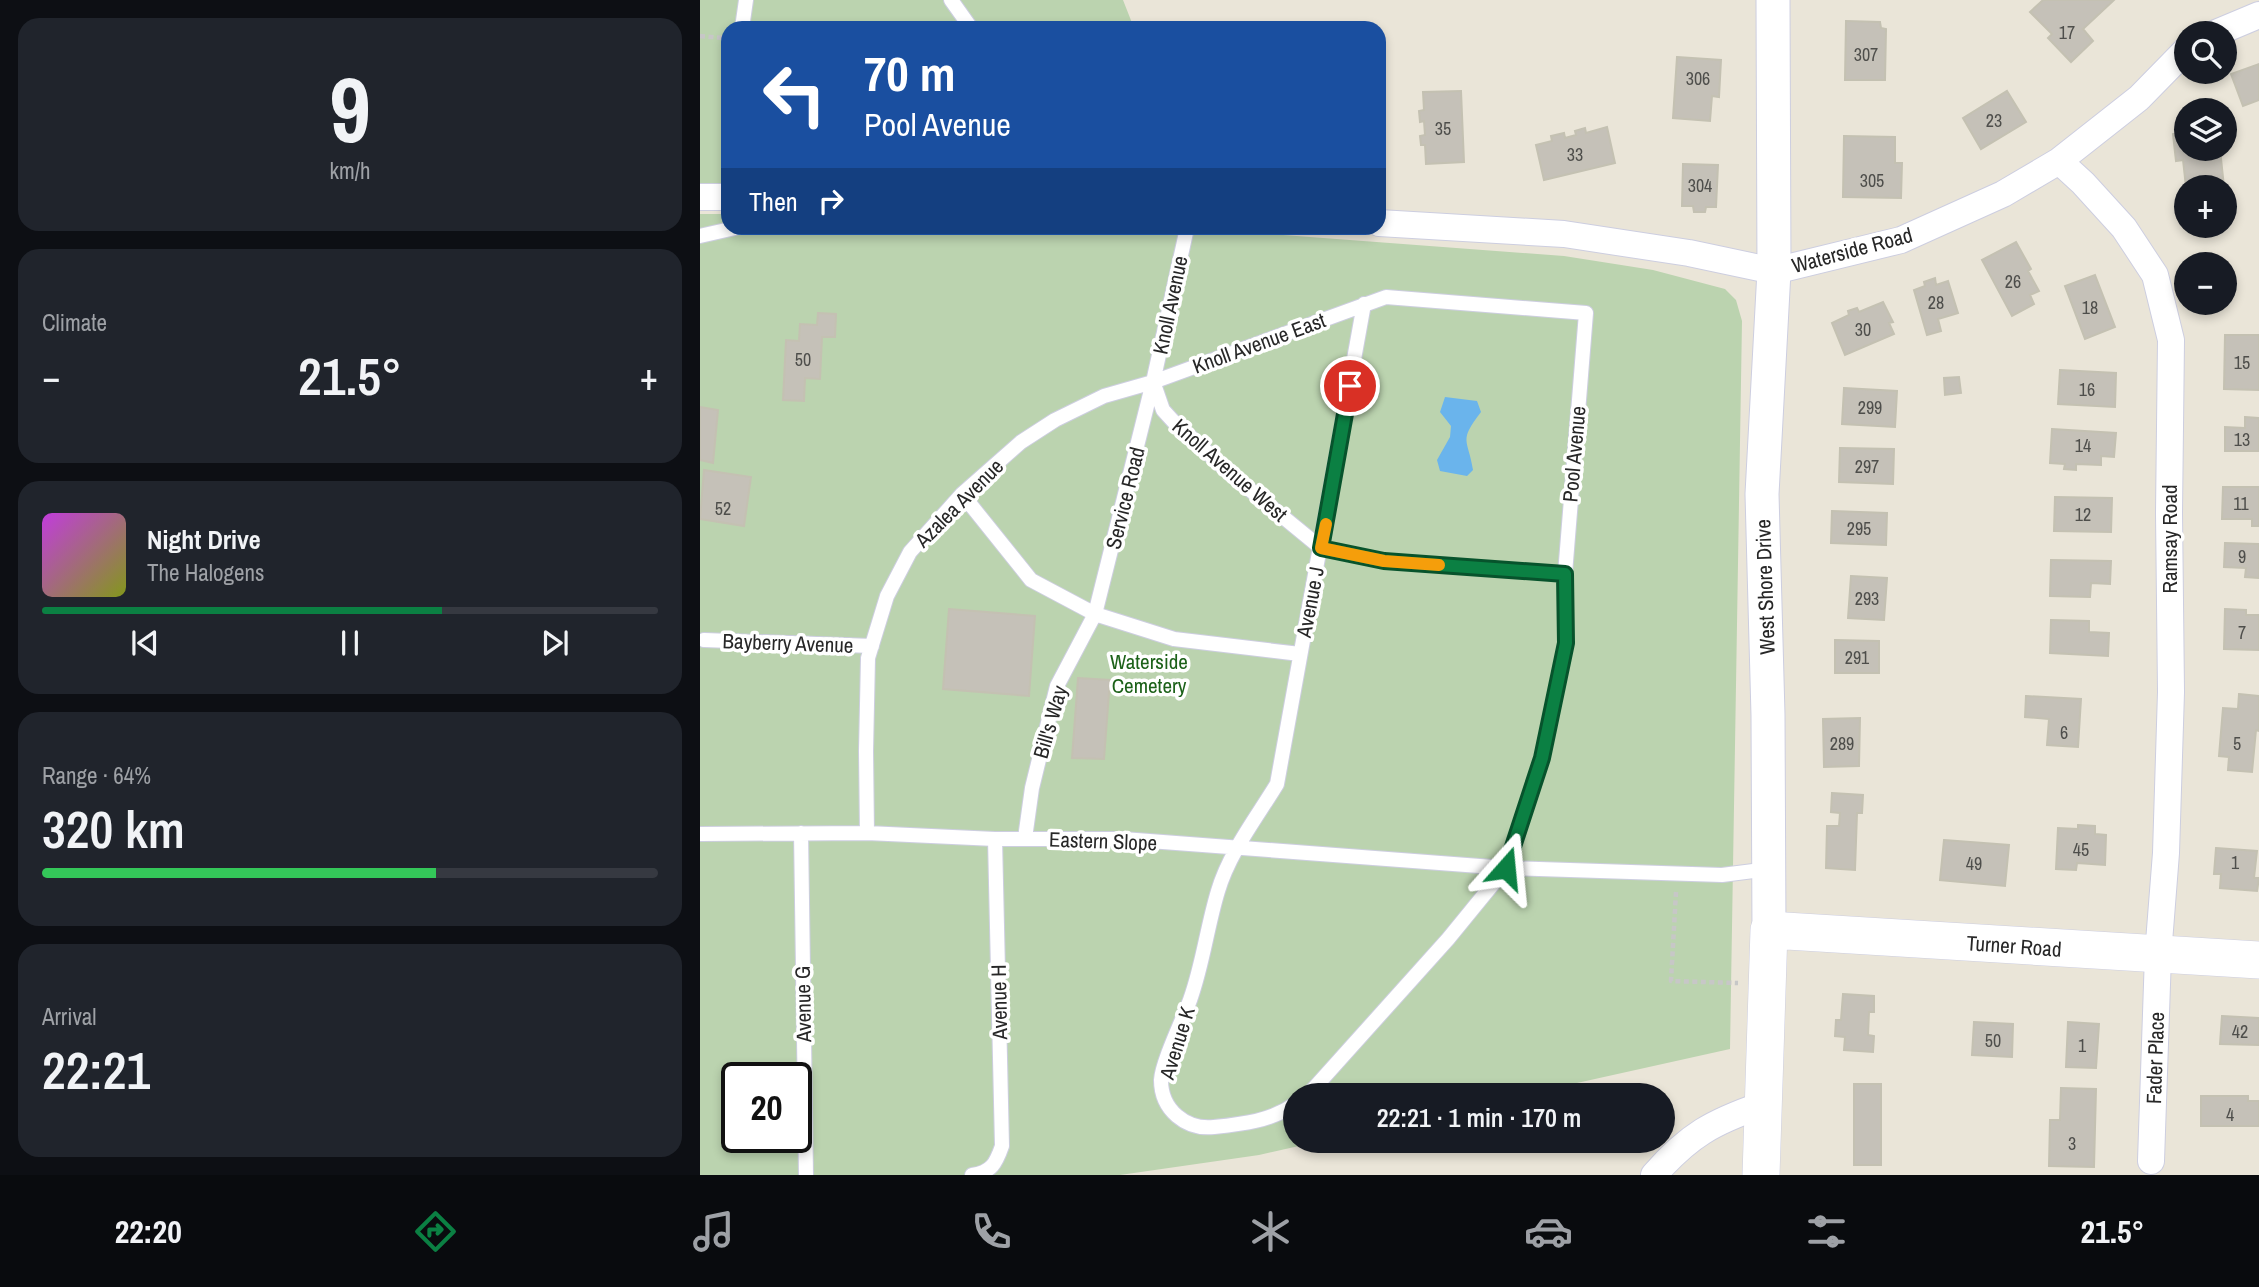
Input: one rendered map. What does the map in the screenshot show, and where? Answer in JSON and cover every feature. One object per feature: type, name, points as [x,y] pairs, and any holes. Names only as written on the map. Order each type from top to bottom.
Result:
[{"type":"main road","name":"Turner Road","points":[[1769,930],[2259,960]]},
{"type":"main road","name":"West Shore Drive","points":[[1761,1175],[1769,930]]},
{"type":"street","name":"West Shore Drive","points":[[1769,930],[1762,494],[1774,271],[1773,0]]},
{"type":"street","points":[[2237,24],[2259,15]]},
{"type":"street","name":"Waterside Road","points":[[1386,223],[1564,234],[1689,253],[1774,271],[1901,240],[2003,194],[2059,160],[2139,98],[2174,62]]},
{"type":"street","name":"Ramsay Road","points":[[2059,160],[2124,228],[2155,275],[2171,340],[2171,692],[2166,853],[2158,955]]},
{"type":"street","points":[[700,197],[721,197]]},
{"type":"street","name":"Fader Place","points":[[2151,1161],[2158,955]]},
{"type":"street","points":[[1654,1175],[1677,1149],[1704,1129],[1731,1115],[1762,1105]]},
{"type":"lane","points":[[743,21],[746,0]]},
{"type":"lane","points":[[951,0],[966,21]]},
{"type":"lane","points":[[700,236],[721,231]]},
{"type":"lane","name":"Knoll Avenue","points":[[1153,382],[1185,235]]},
{"type":"lane","name":"Pool Avenue","points":[[1364,304],[1386,297],[1586,313],[1565,574]]},
{"type":"lane","name":"Knoll Avenue East","points":[[1153,382],[1364,304]]},
{"type":"lane","name":"Avenue J","points":[[1237,848],[1278,784],[1364,304]]},
{"type":"lane","name":"Azalea Avenue","points":[[867,833],[868,658],[887,596],[910,552],[962,494],[1021,442],[1055,419],[1104,396],[1153,382]]},
{"type":"lane","name":"Knoll Avenue West","points":[[1153,382],[1163,410],[1173,421],[1232,475],[1321,548]]},
{"type":"lane","name":"Service Road","points":[[1096,614],[1153,382]]},
{"type":"lane","points":[[962,494],[1031,580],[1096,614],[1174,639],[1300,654]]},
{"type":"lane","points":[[1319,1083],[1448,939],[1506,868],[1542,758],[1566,643],[1565,574],[1384,561],[1321,548]]},
{"type":"lane","name":"Bill's Way","points":[[1026,838],[1032,788],[1057,686],[1096,614]]},
{"type":"lane","name":"Bayberry Avenue","points":[[704,640],[872,646]]},
{"type":"lane","name":"Avenue G","points":[[801,833],[806,1175]]},
{"type":"lane","name":"Eastern Slope","points":[[700,834],[867,833],[995,839],[1123,839],[1506,868]]},
{"type":"lane","name":"Avenue H","points":[[972,1175],[980,1174],[995,1164],[1002,1146],[995,839]]},
{"type":"lane","name":"Avenue K","points":[[1237,848],[1218,890],[1208,939],[1194,986],[1161,1079],[1165,1101],[1178,1119],[1204,1128],[1249,1123],[1283,1111]]},
{"type":"lane","points":[[1506,868],[1722,875],[1769,869]]},
{"type":"path","points":[[700,36],[721,38]]},
{"type":"path","points":[[1677,874],[1671,981],[1766,984]]},
{"type":"green space","points":[[700,0],[1123,0],[1131,21],[721,21],[721,183],[700,183]]},
{"type":"green space","name":"Waterside Cemetery","points":[[700,214],[721,214],[721,235],[1285,235],[1564,256],[1653,270],[1725,289],[1736,300],[1742,321],[1730,1049],[1577,1083],[1283,1083],[1283,1150],[1120,1175],[700,1175]]},
{"type":"water","points":[[1445,397],[1477,401],[1481,412],[1467,435],[1473,470],[1467,476],[1440,471],[1437,460],[1450,437],[1451,426],[1440,412]]},
{"type":"building","points":[[2043,0],[2114,0],[2083,29],[2093,41],[2071,62],[2048,38],[2052,34],[2030,12]]},
{"type":"building","points":[[1846,21],[1880,22],[1881,28],[1886,29],[1885,80],[1845,80]]},
{"type":"building","points":[[1677,57],[1721,60],[1719,97],[1712,96],[1710,121],[1673,118]]},
{"type":"building","points":[[2259,64],[2259,100],[2243,106],[2235,84],[2237,84],[2237,72]]},
{"type":"building","points":[[1461,91],[1464,162],[1426,164],[1425,145],[1421,145],[1420,136],[1425,135],[1424,121],[1420,122],[1419,111],[1424,110],[1423,92]]},
{"type":"building","points":[[2007,91],[2026,122],[1981,149],[1963,118]]},
{"type":"building","points":[[1607,127],[1615,163],[1544,180],[1536,145],[1552,141],[1551,136],[1564,133],[1565,138],[1576,135],[1575,131],[1585,128],[1586,133]]},
{"type":"building","points":[[1844,136],[1895,137],[1895,163],[1902,163],[1901,198],[1843,197]]},
{"type":"building","points":[[2183,161],[2221,161],[2223,175],[2185,175]]},
{"type":"building","points":[[1683,164],[1718,165],[1716,207],[1706,207],[1705,212],[1694,212],[1693,206],[1682,206]]},
{"type":"building","points":[[2016,242],[2031,269],[2028,271],[2039,291],[2030,295],[2034,304],[2012,316],[1982,260]]},
{"type":"building","points":[[2095,275],[2115,327],[2085,339],[2065,286]]},
{"type":"building","points":[[1935,278],[1936,285],[1948,281],[1958,313],[1938,319],[1941,331],[1927,335],[1914,290]]},
{"type":"building","points":[[1883,302],[1893,322],[1889,323],[1894,334],[1845,355],[1832,323],[1849,315],[1848,311],[1857,308],[1859,312]]},
{"type":"building","points":[[818,313],[836,314],[835,337],[822,337],[820,379],[805,378],[804,401],[783,400],[786,340],[799,341],[800,324],[817,325]]},
{"type":"building","points":[[2225,335],[2259,335],[2259,390],[2224,389]]},
{"type":"building","points":[[2060,370],[2116,373],[2115,407],[2058,404]]},
{"type":"building","points":[[1959,377],[1961,393],[1945,395],[1944,378]]},
{"type":"building","points":[[1844,388],[1897,391],[1895,427],[1842,424]]},
{"type":"building","points":[[700,407],[718,410],[713,463],[700,460]]},
{"type":"building","points":[[2245,417],[2259,418],[2259,451],[2225,451],[2225,427],[2245,428]]},
{"type":"building","points":[[2052,429],[2116,433],[2114,457],[2101,456],[2101,465],[2076,464],[2076,470],[2064,469],[2065,464],[2050,463]]},
{"type":"building","points":[[1840,448],[1894,449],[1893,484],[1839,482]]},
{"type":"building","points":[[704,470],[751,477],[744,526],[700,519]]},
{"type":"building","points":[[2223,487],[2259,487],[2259,526],[2252,526],[2252,519],[2222,519]]},
{"type":"building","points":[[2055,497],[2112,498],[2111,532],[2054,531]]},
{"type":"building","points":[[1832,511],[1887,513],[1886,545],[1831,543]]},
{"type":"building","points":[[2225,543],[2259,544],[2259,578],[2245,577],[2246,568],[2224,567]]},
{"type":"building","points":[[2051,560],[2111,561],[2110,584],[2091,583],[2090,597],[2050,596]]},
{"type":"building","points":[[1851,576],[1887,578],[1884,620],[1848,618]]},
{"type":"building","points":[[949,609],[1035,616],[1029,696],[943,689]]},
{"type":"building","points":[[2225,609],[2246,610],[2246,615],[2259,615],[2259,650],[2224,649]]},
{"type":"building","points":[[2051,620],[2089,621],[2089,632],[2109,633],[2108,656],[2050,653]]},
{"type":"building","points":[[1835,640],[1879,641],[1879,673],[1835,673]]},
{"type":"building","points":[[1078,678],[1110,680],[1104,759],[1072,758]]},
{"type":"building","points":[[2239,694],[2259,696],[2259,731],[2256,730],[2252,772],[2228,770],[2229,757],[2219,756],[2223,708],[2238,709]]},
{"type":"building","points":[[2026,696],[2081,699],[2078,747],[2047,745],[2049,719],[2025,717]]},
{"type":"building","points":[[1860,718],[1859,766],[1824,767],[1823,719]]},
{"type":"building","points":[[1832,793],[1863,795],[1862,813],[1857,813],[1855,870],[1826,868],[1827,826],[1839,826],[1840,813],[1831,812]]},
{"type":"building","points":[[2078,825],[2095,826],[2095,834],[2106,835],[2105,865],[2077,863],[2076,870],[2056,869],[2058,828],[2078,829]]},
{"type":"building","points":[[1944,840],[2009,845],[2005,886],[1940,880]]},
{"type":"building","points":[[2216,848],[2257,851],[2254,878],[2259,878],[2257,891],[2220,888],[2221,874],[2214,874]]},
{"type":"building","points":[[1843,994],[1874,996],[1874,1012],[1869,1012],[1868,1035],[1874,1036],[1873,1052],[1844,1050],[1845,1037],[1835,1036],[1836,1020],[1841,1020]]},
{"type":"building","points":[[2222,1016],[2259,1018],[2259,1045],[2220,1044]]},
{"type":"building","points":[[1974,1022],[2013,1024],[2012,1057],[1972,1055]]},
{"type":"building","points":[[2068,1022],[2099,1024],[2096,1068],[2066,1067]]},
{"type":"building","points":[[1854,1084],[1881,1084],[1881,1165],[1854,1165]]},
{"type":"building","points":[[2061,1088],[2096,1089],[2094,1167],[2049,1166],[2050,1120],[2060,1120]]},
{"type":"building","points":[[2201,1096],[2248,1096],[2248,1101],[2259,1101],[2259,1126],[2201,1126]]},
{"type":"slow traffic","points":[[1326,524],[1321,548],[1384,561],[1439,565]]},
{"type":"route","points":[[1350,386],[1321,548],[1384,561],[1565,574],[1566,643],[1542,758],[1506,868]]}]
